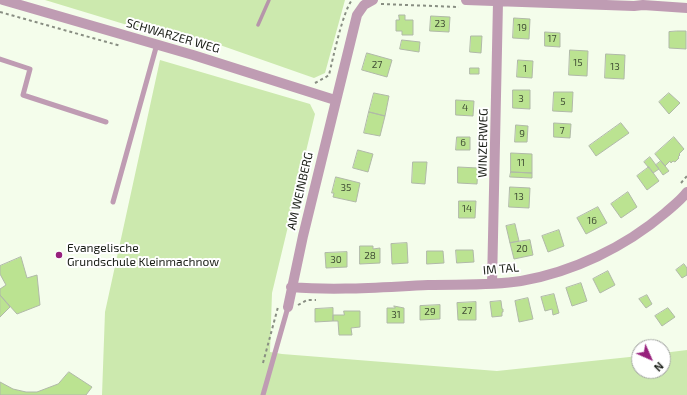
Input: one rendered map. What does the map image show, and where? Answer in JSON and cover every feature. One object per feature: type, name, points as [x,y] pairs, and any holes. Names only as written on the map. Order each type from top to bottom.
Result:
[{"type":"street","name":"SCHWARZER WEG","points":[[3,0],[157,44],[335,100]]},
{"type":"street","points":[[464,4],[498,2],[643,5],[687,8]]},
{"type":"street","name":"WINZERWEG","points":[[492,284],[498,2]]},
{"type":"street","name":"AM WEINBERG","points":[[283,306],[291,287],[356,15],[364,5],[374,4]]},
{"type":"street","name":"IM TAL","points":[[291,287],[308,289],[374,288],[492,284],[522,281],[561,271],[593,259],[640,232],[661,216],[687,192]]},
{"type":"lane","points":[[112,202],[157,44]]},
{"type":"lane","points":[[0,59],[30,68],[23,95],[106,122]]},
{"type":"lane","name":"AM WEINBERG","points":[[263,395],[283,306]]},
{"type":"path","points":[[326,77],[329,75],[345,14],[349,3],[352,0]]},
{"type":"path","points":[[374,4],[464,4]]},
{"type":"path","points":[[681,183],[687,176]]},
{"type":"path","points":[[262,365],[283,306]]},
{"type":"green space","points":[[45,0],[345,0],[325,73],[314,78],[217,44],[124,24]]},
{"type":"green space","points":[[160,60],[310,104],[315,114],[272,293],[270,352],[497,371],[631,357],[631,379],[671,379],[671,352],[687,350],[687,395],[102,395],[105,312]]},
{"type":"building","points":[[399,15],[405,15],[405,20],[413,20],[413,35],[402,35],[402,31],[396,31],[396,20],[399,20]]},
{"type":"building","points":[[431,16],[450,17],[449,32],[430,31]]},
{"type":"building","points":[[514,18],[530,19],[529,39],[513,38]]},
{"type":"building","points":[[686,31],[686,49],[669,48],[669,32]]},
{"type":"building","points":[[545,32],[560,33],[560,47],[545,46]]},
{"type":"building","points":[[471,36],[482,36],[481,53],[470,52]]},
{"type":"building","points":[[402,40],[420,42],[419,52],[400,49]]},
{"type":"building","points":[[570,50],[588,51],[587,76],[569,75]]},
{"type":"building","points":[[367,53],[392,60],[387,77],[362,70]]},
{"type":"building","points":[[606,54],[625,55],[624,79],[605,78]]},
{"type":"building","points":[[518,60],[533,61],[532,78],[517,77]]},
{"type":"building","points":[[470,68],[479,68],[479,74],[470,74]]},
{"type":"building","points":[[513,90],[530,90],[530,109],[513,108]]},
{"type":"building","points":[[554,92],[573,92],[572,112],[553,111]]},
{"type":"building","points":[[374,93],[389,96],[385,116],[369,112]]},
{"type":"building","points":[[669,93],[680,103],[669,114],[659,102]]},
{"type":"building","points":[[456,100],[474,101],[473,116],[456,115]]},
{"type":"building","points":[[369,112],[385,116],[380,136],[364,133]]},
{"type":"building","points":[[554,123],[571,124],[570,138],[554,137]]},
{"type":"building","points":[[621,123],[629,133],[596,156],[589,146]]},
{"type":"building","points":[[516,125],[528,126],[527,142],[515,142]]},
{"type":"building","points":[[457,137],[470,137],[470,150],[456,150]]},
{"type":"building","points":[[674,137],[684,149],[679,154],[679,158],[675,162],[673,161],[671,163],[670,161],[665,166],[655,154]]},
{"type":"building","points":[[358,150],[373,154],[368,172],[353,168]]},
{"type":"building","points":[[511,153],[532,154],[532,173],[511,172]]},
{"type":"building","points":[[650,157],[659,169],[653,173],[644,162]]},
{"type":"building","points":[[661,161],[669,171],[663,175],[656,165]]},
{"type":"building","points":[[413,162],[427,162],[425,184],[412,183]]},
{"type":"building","points":[[458,167],[478,168],[477,184],[458,183]]},
{"type":"building","points":[[649,167],[659,181],[647,190],[637,176]]},
{"type":"building","points":[[511,172],[532,173],[532,178],[510,177]]},
{"type":"building","points":[[336,177],[360,183],[356,202],[333,197],[334,193],[332,193]]},
{"type":"building","points":[[510,187],[530,188],[529,208],[509,207]]},
{"type":"building","points":[[628,192],[637,207],[621,218],[611,204]]},
{"type":"building","points":[[459,201],[476,201],[475,218],[459,218]]},
{"type":"building","points":[[598,207],[607,223],[586,234],[577,218]]},
{"type":"building","points":[[515,224],[519,241],[510,243],[506,226]]},
{"type":"building","points":[[559,230],[564,246],[548,252],[542,236]]},
{"type":"building","points":[[530,240],[533,255],[514,259],[510,243]]},
{"type":"building","points":[[407,243],[408,263],[392,264],[391,244]]},
{"type":"building","points":[[360,246],[373,246],[373,249],[380,248],[380,263],[360,264]]},
{"type":"building","points":[[456,250],[473,250],[474,262],[457,263]]},
{"type":"building","points":[[427,251],[443,251],[444,263],[427,264]]},
{"type":"building","points":[[347,252],[347,267],[326,268],[325,253]]},
{"type":"building","points":[[21,257],[27,278],[37,275],[40,305],[17,314],[0,295],[0,289],[6,285],[0,274],[0,266]]},
{"type":"building","points":[[684,264],[687,268],[687,275],[682,278],[676,270]]},
{"type":"building","points":[[608,271],[615,285],[600,293],[593,279]]},
{"type":"building","points":[[581,283],[587,301],[572,306],[566,288]]},
{"type":"building","points":[[554,294],[559,313],[553,315],[552,309],[545,311],[541,297]]},
{"type":"building","points":[[0,295],[10,307],[0,317]]},
{"type":"building","points":[[647,295],[652,304],[646,308],[639,299]]},
{"type":"building","points":[[528,298],[533,319],[519,322],[515,301]]},
{"type":"building","points":[[501,301],[503,309],[502,316],[492,317],[490,302]]},
{"type":"building","points":[[476,302],[476,320],[458,320],[457,303]]},
{"type":"building","points":[[440,305],[440,319],[420,320],[420,306]]},
{"type":"building","points":[[394,306],[404,308],[404,323],[387,323],[387,308],[395,308]]},
{"type":"building","points":[[333,308],[333,321],[315,322],[315,309]]},
{"type":"building","points":[[668,308],[675,317],[662,326],[655,316]]},
{"type":"building","points":[[344,311],[360,311],[360,327],[351,328],[352,335],[339,335],[338,321],[333,321],[333,315],[344,315]]},
{"type":"building","points":[[69,372],[92,387],[86,395],[0,395],[0,382],[13,389],[26,392],[37,392],[58,384]]},
{"type":"waterway","points":[[258,25],[269,0]]},
{"type":"place","name":"Evangelische Grundschule Kleinmachnow","points":[[59,255]]}]
